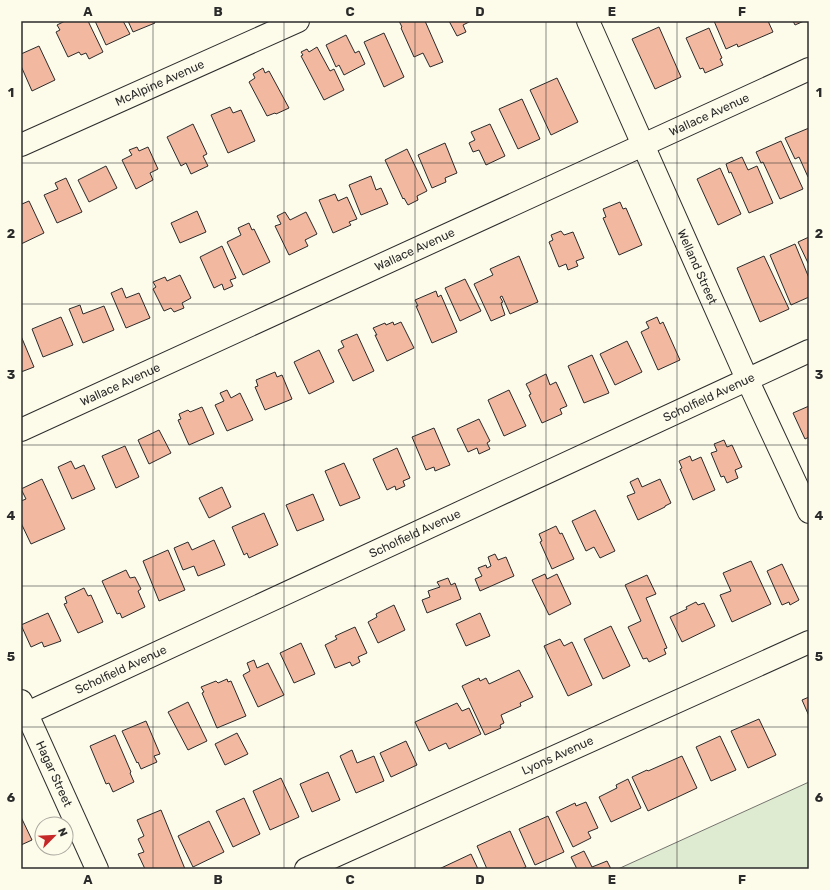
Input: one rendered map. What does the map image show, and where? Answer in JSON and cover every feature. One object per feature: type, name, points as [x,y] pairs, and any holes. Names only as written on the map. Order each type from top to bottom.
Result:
[{"type":"street","name":"McAlpine Avenue","points":[[21,145],[298,21]]},
{"type":"street","name":"Welland Street","points":[[588,21],[747,379],[809,512]]},
{"type":"street","name":"Wallace Avenue","points":[[21,430],[809,69]]},
{"type":"street","name":"Scholfield Avenue","points":[[23,710],[809,351]]},
{"type":"street","name":"Lyons Avenue","points":[[306,869],[809,642]]},
{"type":"street","name":"Hagar Street","points":[[23,710],[97,869]]},
{"type":"green space","points":[[809,782],[809,869],[618,869]]},
{"type":"building","points":[[65,21],[88,21],[103,52],[89,59],[86,53],[81,55],[79,52],[68,57],[56,32],[60,30],[57,25]]},
{"type":"building","points":[[95,21],[123,21],[130,34],[106,45]]},
{"type":"building","points":[[128,21],[154,21],[155,23],[133,32]]},
{"type":"building","points":[[399,21],[425,21],[443,62],[430,67],[423,53],[414,57]]},
{"type":"building","points":[[449,21],[471,21],[463,25],[466,32],[457,36]]},
{"type":"building","points":[[714,21],[768,21],[773,32],[738,47],[737,44],[726,49]]},
{"type":"building","points":[[793,21],[804,21],[795,25]]},
{"type":"building","points":[[659,27],[681,77],[655,89],[632,39]]},
{"type":"building","points":[[709,28],[722,58],[720,59],[723,65],[705,73],[703,68],[700,69],[686,38]]},
{"type":"building","points":[[384,33],[404,77],[384,87],[364,42]]},
{"type":"building","points":[[346,35],[355,53],[359,51],[365,64],[344,75],[339,65],[336,67],[326,45]]},
{"type":"building","points":[[39,46],[55,80],[32,91],[21,66],[21,54]]},
{"type":"building","points":[[317,47],[330,71],[334,69],[344,90],[324,100],[301,56],[303,55],[301,52],[307,49],[309,52]]},
{"type":"building","points":[[263,68],[265,73],[269,71],[289,108],[267,116],[249,82],[255,78],[253,74]]},
{"type":"building","points":[[557,78],[578,122],[551,135],[530,90]]},
{"type":"building","points":[[522,99],[540,139],[518,149],[499,109]]},
{"type":"building","points":[[230,107],[233,113],[241,110],[255,141],[228,153],[211,115]]},
{"type":"building","points":[[193,124],[207,154],[203,156],[208,166],[191,174],[186,163],[181,166],[167,137]]},
{"type":"building","points":[[490,124],[505,156],[486,165],[479,150],[473,152],[469,143],[475,140],[471,132]]},
{"type":"building","points":[[809,128],[808,177],[799,157],[795,159],[785,138]]},
{"type":"building","points":[[781,141],[803,189],[780,199],[763,162],[761,163],[756,152]]},
{"type":"building","points":[[445,143],[457,173],[445,178],[446,182],[432,188],[418,155]]},
{"type":"building","points":[[137,147],[139,151],[148,147],[158,169],[150,173],[153,180],[136,189],[122,160],[132,155],[129,150]]},
{"type":"building","points":[[407,149],[427,191],[417,196],[418,200],[408,205],[404,198],[403,199],[385,160]]},
{"type":"building","points":[[742,157],[748,170],[757,166],[773,203],[749,213],[726,164]]},
{"type":"building","points":[[106,166],[117,188],[89,202],[78,180]]},
{"type":"building","points":[[720,168],[741,214],[718,225],[697,179]]},
{"type":"building","points":[[371,176],[376,190],[381,188],[388,204],[361,215],[349,185]]},
{"type":"building","points":[[66,178],[82,212],[57,223],[44,195],[58,189],[55,183]]},
{"type":"building","points":[[335,194],[338,201],[347,197],[357,219],[349,222],[351,225],[333,233],[319,200]]},
{"type":"building","points":[[29,201],[44,233],[21,244],[21,202],[22,204]]},
{"type":"building","points":[[620,202],[623,209],[626,208],[642,245],[619,255],[603,218],[606,217],[603,209]]},
{"type":"building","points":[[197,211],[206,232],[180,243],[171,223]]},
{"type":"building","points":[[285,212],[290,220],[306,212],[317,234],[305,240],[308,246],[289,255],[275,226],[281,224],[277,216]]},
{"type":"building","points":[[249,223],[252,230],[254,229],[270,262],[243,275],[227,242],[241,235],[238,228]]},
{"type":"building","points":[[561,231],[564,235],[573,232],[584,258],[576,261],[578,266],[568,270],[566,264],[559,267],[549,242],[553,240],[551,235]]},
{"type":"building","points":[[809,237],[809,265],[798,242]]},
{"type":"building","points":[[795,244],[809,278],[809,297],[791,305],[770,255]]},
{"type":"building","points":[[222,246],[236,278],[230,280],[233,286],[224,290],[222,284],[214,288],[200,257]]},
{"type":"building","points":[[519,256],[538,302],[510,314],[502,296],[500,297],[503,302],[501,303],[505,315],[491,321],[474,284],[493,275],[490,269]]},
{"type":"building","points":[[764,256],[789,309],[760,322],[737,268]]},
{"type":"building","points":[[180,275],[191,298],[182,303],[184,308],[174,312],[171,308],[164,311],[153,289],[156,287],[153,282],[165,277],[167,281]]},
{"type":"building","points":[[465,279],[481,311],[460,321],[445,288]]},
{"type":"building","points":[[122,288],[126,298],[139,293],[150,318],[126,328],[111,293]]},
{"type":"building","points":[[436,291],[438,297],[441,295],[457,332],[432,343],[416,306],[418,306],[415,300]]},
{"type":"building","points":[[80,305],[83,314],[104,306],[114,330],[83,343],[69,309]]},
{"type":"building","points":[[61,317],[73,345],[43,357],[32,329]]},
{"type":"building","points":[[657,317],[660,324],[663,322],[680,360],[658,370],[641,332],[649,328],[646,322]]},
{"type":"building","points":[[393,322],[394,325],[401,322],[414,348],[387,361],[373,328],[385,323],[386,325]]},
{"type":"building","points":[[357,334],[374,371],[353,381],[338,350],[344,347],[341,341]]},
{"type":"building","points":[[21,336],[34,367],[21,372]]},
{"type":"building","points":[[627,341],[642,372],[615,385],[600,354]]},
{"type":"building","points":[[319,350],[334,382],[309,394],[294,362]]},
{"type":"building","points":[[592,355],[609,393],[584,403],[568,366]]},
{"type":"building","points":[[275,372],[277,377],[282,375],[292,399],[265,410],[255,387],[258,386],[256,380]]},
{"type":"building","points":[[546,374],[550,385],[556,382],[567,406],[560,409],[562,414],[542,423],[529,395],[531,394],[526,384]]},
{"type":"building","points":[[227,390],[231,398],[240,393],[253,420],[227,431],[215,405],[224,401],[220,393]]},
{"type":"building","points":[[509,390],[526,426],[504,436],[488,400]]},
{"type":"building","points":[[809,406],[809,437],[805,439],[793,413]]},
{"type":"building","points":[[202,407],[214,434],[189,445],[178,420],[181,419],[179,414],[188,410],[190,412]]},
{"type":"building","points":[[479,419],[490,441],[487,443],[490,449],[479,454],[477,448],[468,452],[457,429]]},
{"type":"building","points":[[434,428],[450,465],[435,471],[434,467],[426,470],[412,437]]},
{"type":"building","points":[[159,430],[171,453],[149,464],[138,440]]},
{"type":"building","points":[[724,440],[727,447],[732,445],[742,467],[735,470],[738,478],[727,483],[724,476],[721,477],[711,453],[717,451],[714,444]]},
{"type":"building","points":[[125,446],[139,477],[116,488],[102,456]]},
{"type":"building","points":[[397,448],[410,478],[403,481],[405,486],[396,490],[395,486],[387,490],[373,459]]},
{"type":"building","points":[[690,456],[692,461],[701,457],[715,490],[693,500],[680,469],[682,468],[679,461]]},
{"type":"building","points":[[71,461],[75,469],[84,465],[95,489],[72,499],[58,467]]},
{"type":"building","points":[[344,463],[360,498],[340,506],[325,471]]},
{"type":"building","points":[[638,478],[642,487],[660,479],[671,503],[638,520],[627,496],[635,493],[630,482]]},
{"type":"building","points":[[42,479],[65,529],[31,544],[21,523],[21,501],[26,499],[21,489]]},
{"type":"building","points":[[222,487],[231,507],[209,518],[199,498]]},
{"type":"building","points":[[313,494],[324,520],[297,531],[286,505]]},
{"type":"building","points":[[595,510],[615,551],[600,558],[594,547],[586,551],[572,521]]},
{"type":"building","points":[[264,513],[278,545],[249,558],[247,553],[244,555],[232,527]]},
{"type":"building","points":[[556,526],[560,534],[562,533],[574,559],[552,569],[540,542],[542,541],[539,534]]},
{"type":"building","points":[[214,540],[225,565],[198,576],[194,566],[183,570],[174,548],[188,542],[192,550]]},
{"type":"building","points":[[168,550],[185,590],[159,601],[143,561]]},
{"type":"building","points":[[495,554],[498,560],[506,557],[514,576],[480,591],[475,579],[482,576],[478,568],[486,565],[487,568],[491,566],[488,557]]},
{"type":"building","points":[[751,561],[771,604],[732,622],[720,595],[731,591],[723,573]]},
{"type":"building","points":[[782,564],[799,600],[790,605],[789,602],[782,605],[767,571]]},
{"type":"building","points":[[126,570],[130,578],[135,577],[141,589],[138,591],[145,607],[122,618],[120,613],[117,614],[102,581]]},
{"type":"building","points":[[545,574],[547,579],[557,574],[571,604],[549,615],[532,580]]},
{"type":"building","points":[[647,575],[656,594],[646,598],[667,648],[664,649],[666,654],[649,662],[647,658],[643,659],[628,627],[641,621],[625,585]]},
{"type":"building","points":[[448,578],[451,585],[455,583],[461,599],[427,613],[422,600],[430,597],[428,591],[440,587],[437,582]]},
{"type":"building","points":[[84,588],[88,596],[91,595],[103,622],[78,633],[64,604],[67,603],[65,597]]},
{"type":"building","points":[[696,602],[698,605],[704,603],[715,626],[682,642],[670,617],[687,609],[686,607]]},
{"type":"building","points":[[394,605],[405,630],[378,643],[368,622],[377,617],[376,614]]},
{"type":"building","points":[[48,613],[61,641],[44,647],[42,642],[31,647],[21,625]]},
{"type":"building","points":[[480,613],[490,636],[466,646],[456,624]]},
{"type":"building","points":[[611,626],[630,666],[603,679],[584,639]]},
{"type":"building","points":[[355,627],[367,653],[358,657],[360,662],[352,666],[350,662],[335,668],[325,645],[337,639],[335,636]]},
{"type":"building","points":[[560,639],[564,646],[572,642],[592,685],[568,696],[544,646]]},
{"type":"building","points":[[301,643],[315,674],[294,683],[280,653]]},
{"type":"building","points":[[254,660],[257,668],[268,663],[284,695],[258,707],[243,675],[250,671],[247,663]]},
{"type":"building","points":[[519,670],[533,697],[520,703],[521,706],[501,715],[504,723],[500,725],[501,728],[485,735],[462,686],[479,678],[480,681],[486,678],[489,684]]},
{"type":"building","points":[[227,679],[228,682],[231,681],[246,716],[217,728],[202,693],[204,692],[201,687],[216,681],[218,683]]},
{"type":"building","points":[[809,697],[809,716],[802,700]]},
{"type":"building","points":[[188,702],[207,741],[188,750],[168,712]]},
{"type":"building","points":[[457,703],[462,711],[469,708],[481,734],[449,749],[446,743],[429,751],[415,722]]},
{"type":"building","points":[[759,719],[776,755],[748,768],[731,731]]},
{"type":"building","points":[[146,721],[160,754],[154,756],[157,762],[141,769],[122,731]]},
{"type":"building","points":[[237,733],[248,754],[225,765],[215,744]]},
{"type":"building","points":[[115,735],[134,782],[113,792],[109,783],[106,784],[90,746]]},
{"type":"building","points":[[720,736],[736,770],[711,781],[696,747]]},
{"type":"building","points":[[406,741],[417,765],[391,777],[380,753]]},
{"type":"building","points":[[352,750],[357,763],[374,756],[384,781],[356,793],[340,756]]},
{"type":"building","points":[[682,756],[697,788],[648,811],[632,777]]},
{"type":"building","points":[[328,772],[340,800],[312,812],[300,784]]},
{"type":"building","points":[[281,778],[299,817],[270,830],[253,791]]},
{"type":"building","points":[[628,779],[641,808],[611,822],[599,797],[617,788],[616,785]]},
{"type":"building","points":[[244,798],[260,834],[233,847],[216,811]]},
{"type":"building","points":[[586,802],[598,828],[588,832],[591,838],[573,847],[556,812],[575,803],[576,806]]},
{"type":"building","points":[[161,810],[185,869],[145,869],[138,854],[144,852],[138,839],[144,836],[137,820]]},
{"type":"building","points":[[548,816],[564,852],[535,865],[519,829]]},
{"type":"building","points":[[21,817],[32,840],[21,845]]},
{"type":"building","points":[[209,821],[224,852],[193,867],[178,836]]},
{"type":"building","points":[[510,831],[526,867],[521,869],[487,869],[477,846]]},
{"type":"building","points":[[584,851],[592,867],[607,861],[611,869],[577,869],[571,857]]},
{"type":"building","points":[[471,854],[478,869],[439,869]]}]
